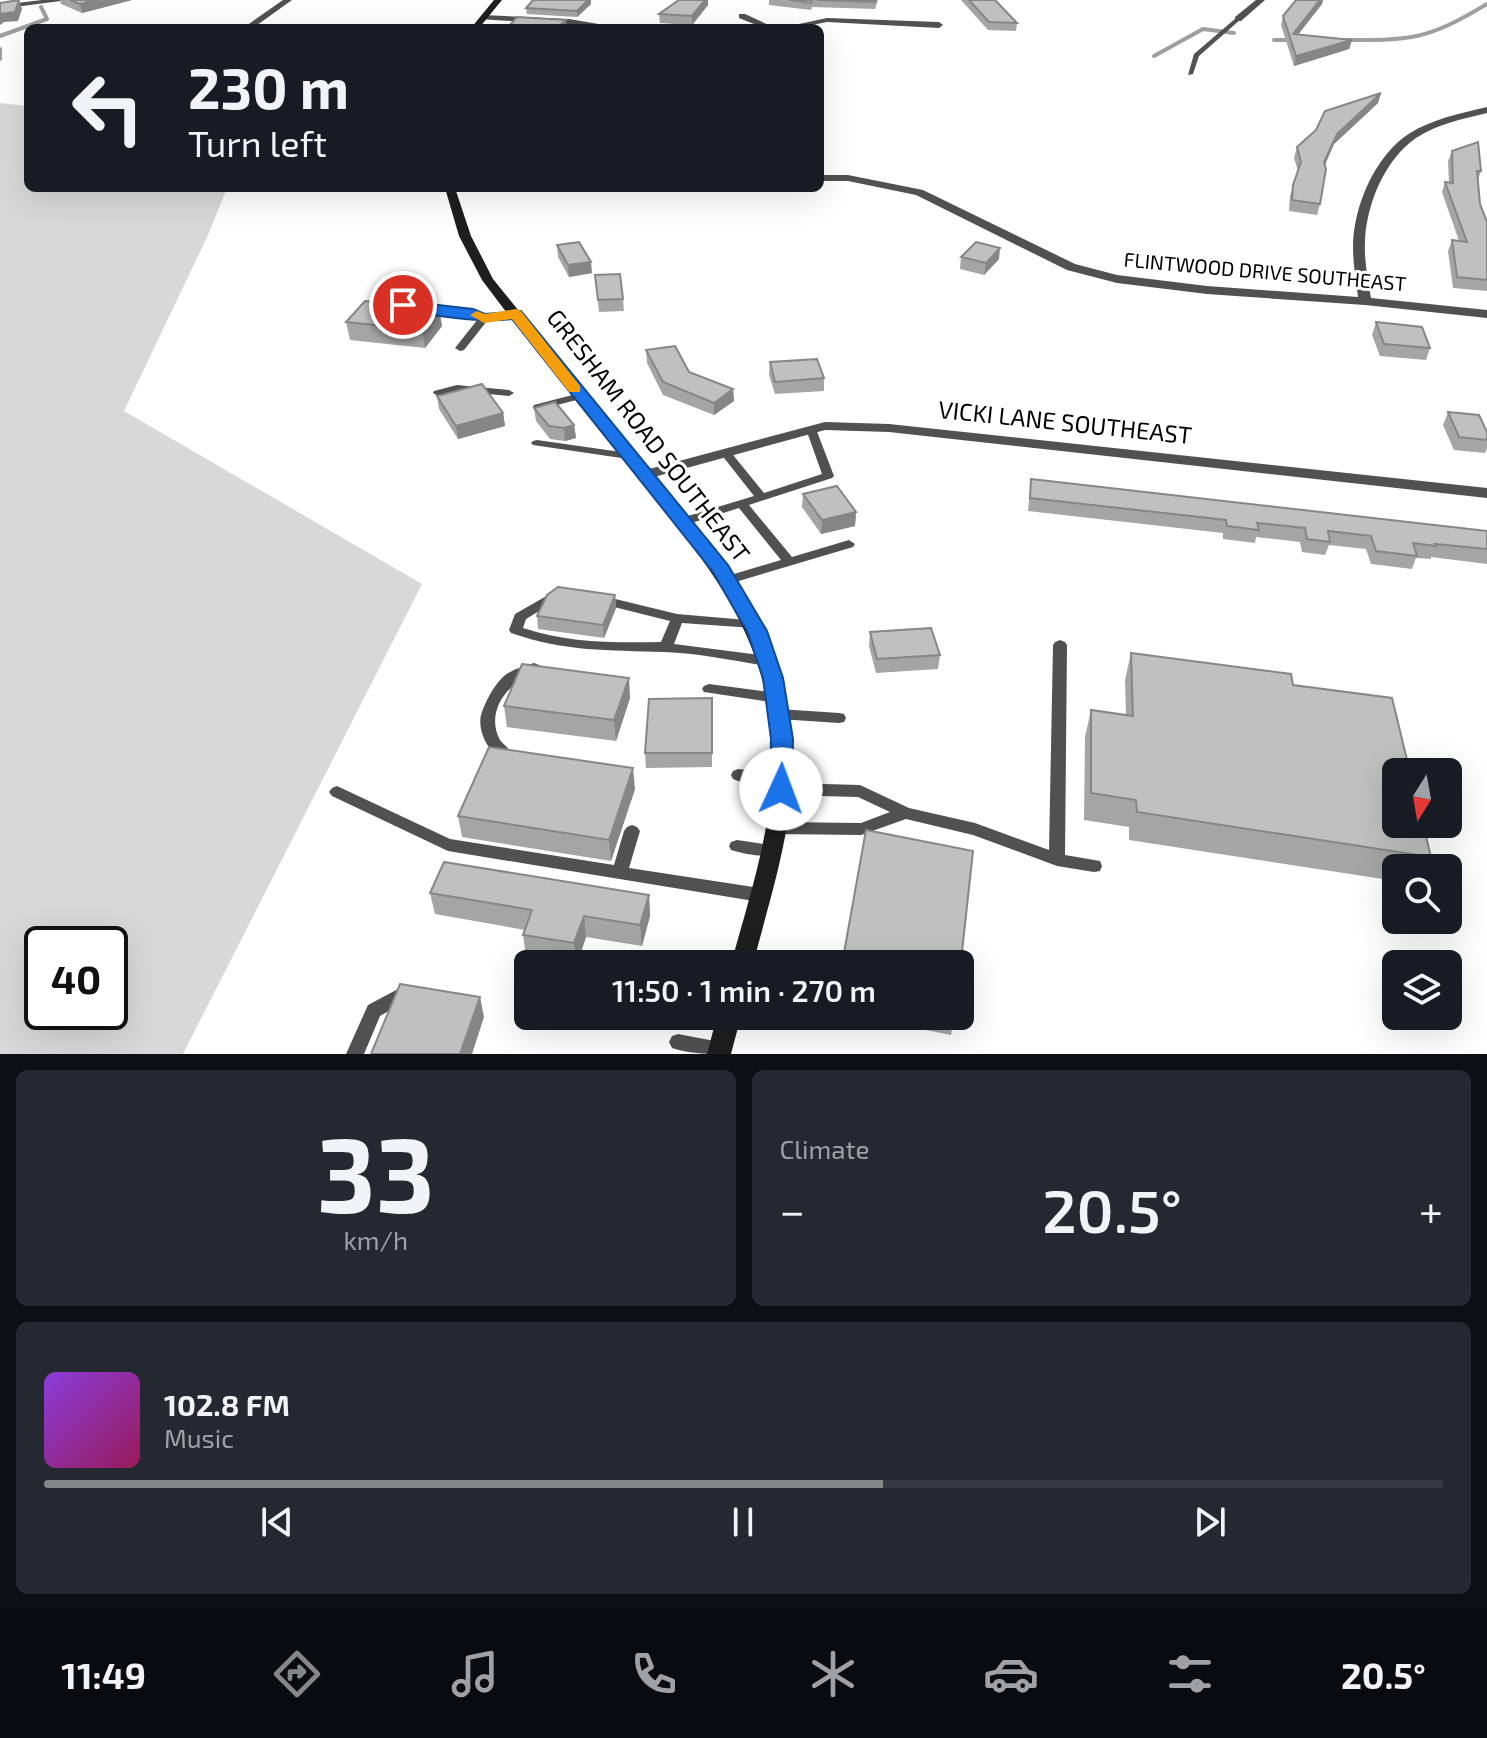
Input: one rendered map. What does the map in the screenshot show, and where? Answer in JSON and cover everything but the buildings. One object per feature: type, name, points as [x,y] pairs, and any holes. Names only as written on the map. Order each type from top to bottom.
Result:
[{"type":"street","points":[[0,7],[64,0]]},
{"type":"street","points":[[253,24],[288,0]]},
{"type":"street","points":[[478,24],[498,0]]},
{"type":"street","points":[[1238,19],[1261,0]]},
{"type":"street","points":[[742,16],[761,24]]},
{"type":"street","points":[[482,17],[590,24]]},
{"type":"street","points":[[806,24],[827,20],[939,25]]},
{"type":"street","points":[[1365,301],[1359,242],[1370,197],[1384,167],[1412,137],[1454,119],[1487,110]]},
{"type":"street","name":"FLINTWOOD DRIVE SOUTHEAST","points":[[824,178],[848,178],[919,192],[1071,267],[1117,279],[1207,290],[1365,301],[1487,314]]},
{"type":"street","name":"GRESHAM ROAD SOUTHEAST","points":[[451,192],[468,245],[488,280],[728,580],[753,624],[768,661],[778,706],[781,785],[776,828],[746,950]]},
{"type":"street","name":"VICKI LANE SOUTHEAST","points":[[643,475],[825,426],[889,428],[1487,493]]},
{"type":"street","points":[[720,1052],[726,1030]]},
{"type":"lane","points":[[1190,74],[1196,55],[1238,19]]},
{"type":"lane","points":[[417,307],[473,313],[484,318],[516,314]]},
{"type":"lane","points":[[460,348],[484,318]]},
{"type":"lane","points":[[438,393],[457,388],[509,393]]},
{"type":"lane","points":[[538,407],[580,396]]},
{"type":"lane","points":[[682,522],[828,476],[811,429]]},
{"type":"lane","points":[[537,443],[628,456]]},
{"type":"lane","points":[[725,452],[761,497]]},
{"type":"lane","points":[[741,503],[789,562]]},
{"type":"lane","points":[[728,580],[849,544]]},
{"type":"lane","points":[[753,624],[677,618],[622,602],[557,594],[520,617],[516,630],[532,636],[606,648],[666,647],[768,661]]},
{"type":"lane","points":[[666,647],[677,618]]},
{"type":"lane","points":[[1057,860],[1060,645]]},
{"type":"lane","points":[[504,752],[493,743],[487,718],[504,683],[516,673],[539,667],[554,669]]},
{"type":"lane","points":[[709,689],[839,718]]},
{"type":"lane","points":[[738,775],[781,785],[860,791],[906,813],[975,829],[1057,860],[1094,866]]},
{"type":"lane","points":[[337,792],[448,845],[760,895]]},
{"type":"lane","points":[[776,828],[861,829],[906,813]]},
{"type":"lane","points":[[620,872],[632,831]]},
{"type":"lane","points":[[737,846],[771,850]]},
{"type":"lane","points":[[355,1054],[374,1011],[400,996]]},
{"type":"lane","points":[[678,1042],[720,1052]]},
{"type":"shaded area","points":[[0,103],[24,106],[24,192],[225,192],[124,411],[422,584],[183,1054],[0,1054]]},
{"type":"waterway","points":[[1344,40],[1419,36],[1449,25],[1487,4]]},
{"type":"waterway","points":[[33,24],[47,19],[41,7]]},
{"type":"waterway","points":[[0,36],[24,27]]},
{"type":"waterway","points":[[1154,56],[1203,29],[1234,33]]},
{"type":"waterway","points":[[1274,40],[1292,40]]},
{"type":"waterway","points":[[0,49],[0,59]]},
{"type":"slow traffic","points":[[477,315],[484,318],[516,314],[575,389]]},
{"type":"route","points":[[403,305],[473,313],[484,318],[516,314],[721,569],[757,631],[773,678],[782,739],[781,789]]}]
